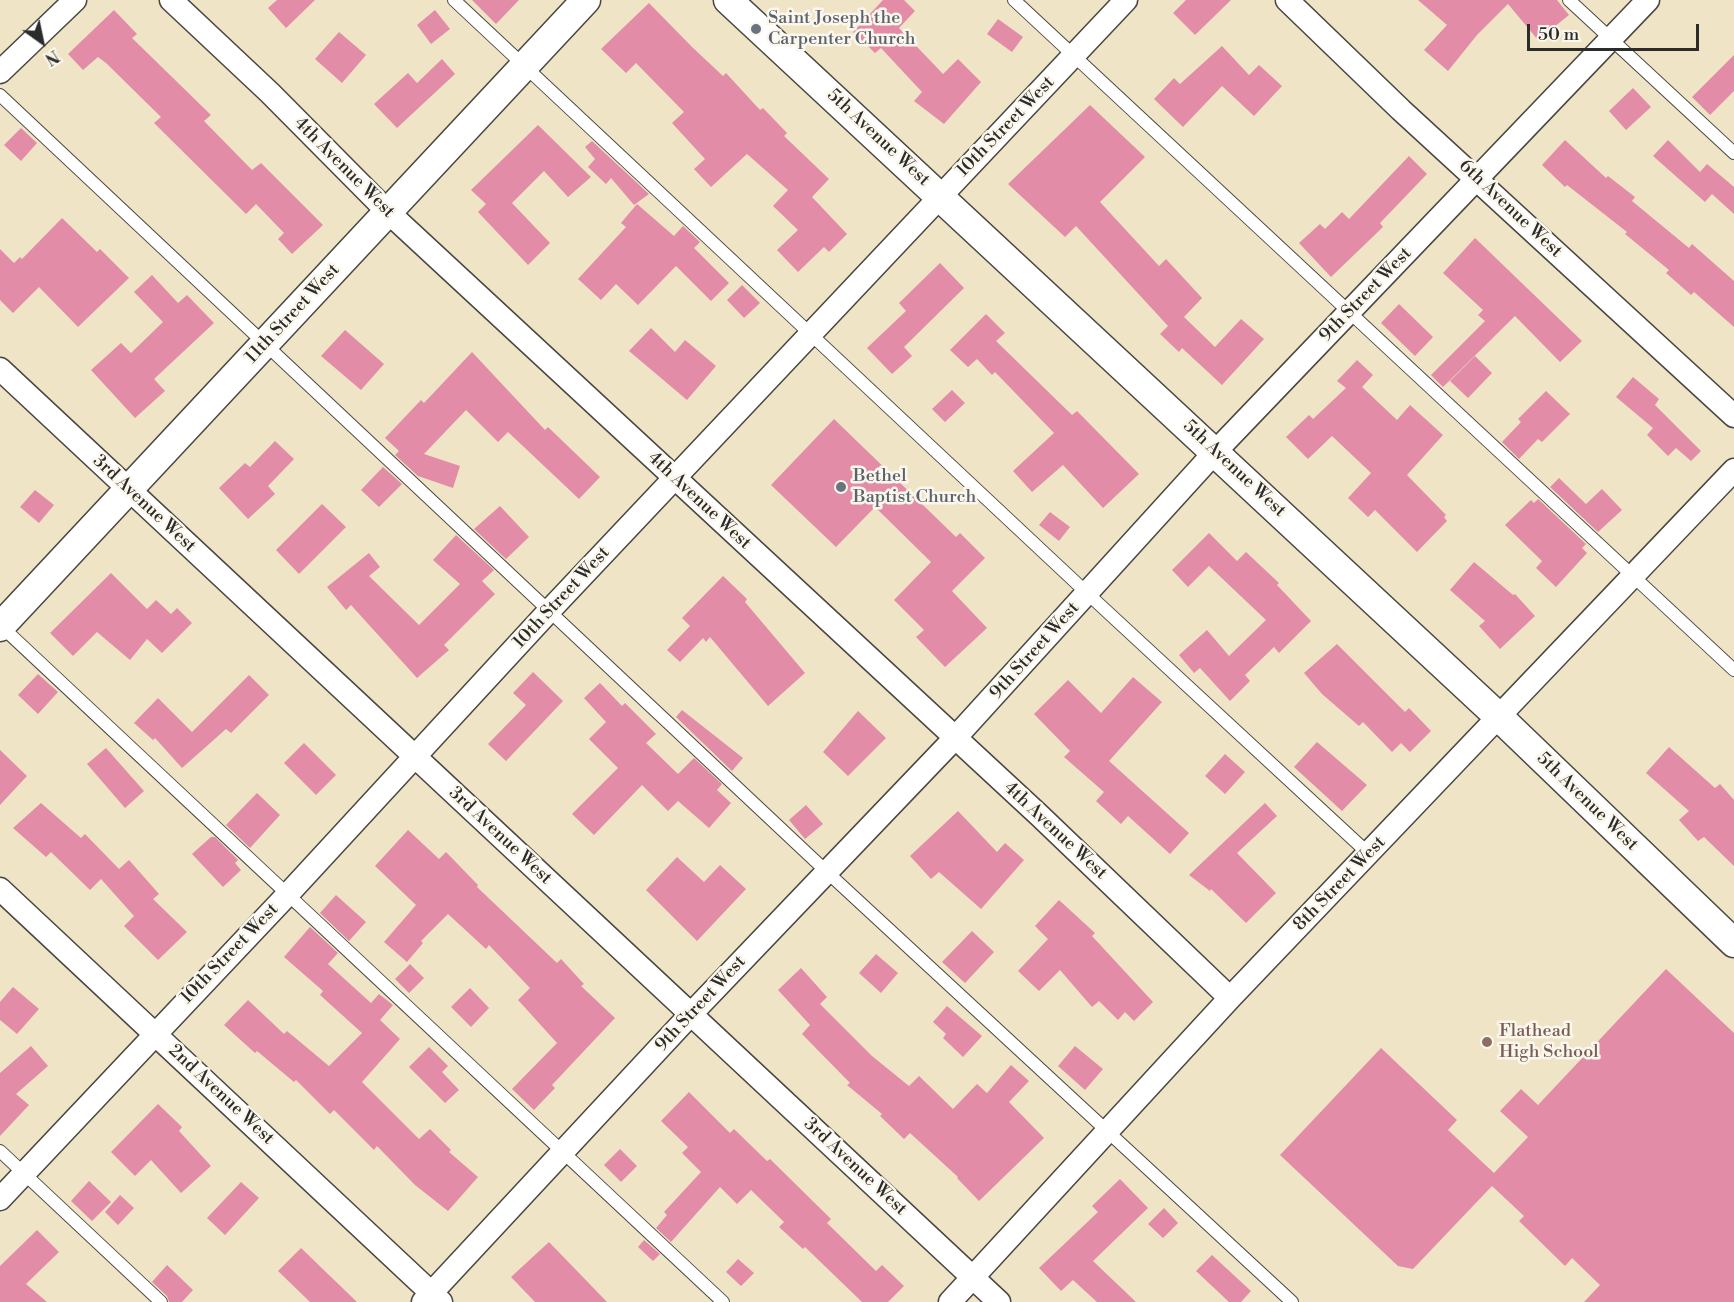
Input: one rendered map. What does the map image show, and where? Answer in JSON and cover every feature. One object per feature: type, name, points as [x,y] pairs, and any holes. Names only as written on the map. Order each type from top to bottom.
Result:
[{"type":"street","points":[[0,72],[75,0]]},
{"type":"street","name":"4th Avenue West","points":[[171,0],[270,93],[388,212],[956,738],[1230,998]]},
{"type":"street","name":"11th Street West","points":[[0,626],[586,0]]},
{"type":"street","name":"5th Avenue West","points":[[728,0],[1500,718],[1734,943]]},
{"type":"street","name":"10th Street West","points":[[0,1199],[154,1033],[289,893],[549,611],[1126,0]]},
{"type":"street","name":"6th Avenue West","points":[[1287,0],[1401,110],[1478,178],[1734,416]]},
{"type":"street","name":"9th Street West","points":[[432,1299],[562,1152],[956,738],[1215,452],[1648,0]]},
{"type":"street","name":"3rd Avenue West","points":[[0,369],[999,1302]]},
{"type":"street","name":"8th Street West","points":[[950,1302],[1230,998],[1500,718],[1734,470]]},
{"type":"street","name":"2nd Avenue West","points":[[0,889],[432,1299]]},
{"type":"lane","points":[[454,0],[1369,854]]},
{"type":"lane","points":[[1014,0],[1734,670]]},
{"type":"lane","points":[[1569,0],[1734,153]]},
{"type":"lane","points":[[0,95],[827,872],[1292,1302]]},
{"type":"lane","points":[[0,626],[289,893],[723,1302]]},
{"type":"lane","points":[[0,1151],[161,1302]]},
{"type":"building","points":[[277,0],[315,0],[286,28],[268,8]]},
{"type":"building","points":[[472,0],[519,0],[496,24]]},
{"type":"building","points":[[883,0],[904,0],[915,11],[899,28],[943,74],[958,59],[981,82],[944,124],[914,101],[922,92],[881,48],[875,53],[853,32]]},
{"type":"building","points":[[1186,0],[1231,0],[1195,35],[1173,13]]},
{"type":"building","points":[[1418,0],[1557,0],[1569,15],[1538,40],[1508,4],[1477,35],[1448,71],[1424,50],[1447,25]]},
{"type":"building","points":[[649,3],[723,76],[726,73],[760,110],[763,108],[787,133],[784,136],[829,179],[812,197],[847,234],[829,252],[824,247],[798,272],[777,250],[798,230],[773,206],[788,190],[747,154],[711,187],[694,169],[705,159],[672,123],[684,112],[636,63],[626,73],[601,49]]},
{"type":"building","points":[[114,10],[137,34],[132,38],[211,115],[204,121],[252,170],[261,163],[323,225],[292,254],[278,239],[284,233],[256,204],[246,214],[154,123],[161,117],[106,63],[98,57],[83,70],[68,54]]},
{"type":"building","points":[[435,10],[450,29],[431,44],[417,25]]},
{"type":"building","points":[[998,19],[1023,37],[1012,52],[987,34]]},
{"type":"building","points":[[339,32],[366,55],[342,83],[315,59]]},
{"type":"building","points":[[1222,46],[1249,75],[1259,65],[1282,86],[1254,116],[1222,86],[1183,127],[1154,99],[1174,78],[1180,84]]},
{"type":"building","points":[[1734,55],[1734,91],[1710,115],[1692,97]]},
{"type":"building","points":[[442,59],[455,74],[397,128],[374,104],[408,73],[417,83]]},
{"type":"building","points":[[1633,88],[1651,107],[1626,130],[1609,111]]},
{"type":"building","points":[[1090,105],[1145,157],[1100,202],[1159,266],[1166,259],[1202,298],[1184,317],[1215,347],[1241,319],[1264,339],[1222,385],[1182,348],[1179,352],[1160,334],[1168,326],[1076,226],[1065,237],[1008,184]]},
{"type":"building","points":[[538,125],[591,177],[568,197],[544,171],[512,203],[550,243],[528,265],[478,212],[486,204],[471,190]]},
{"type":"building","points":[[21,128],[37,143],[21,161],[4,145]]},
{"type":"building","points":[[1565,140],[1606,178],[1608,176],[1635,197],[1632,201],[1689,248],[1692,244],[1734,281],[1734,327],[1694,292],[1691,295],[1666,273],[1669,270],[1625,234],[1627,232],[1567,185],[1565,187],[1542,165]]},
{"type":"building","points":[[1668,140],[1700,172],[1707,164],[1734,187],[1734,214],[1712,194],[1705,202],[1653,156]]},
{"type":"building","points":[[592,141],[649,194],[634,205],[611,178],[606,184],[588,167],[595,159],[585,147]]},
{"type":"building","points":[[1409,156],[1427,174],[1380,223],[1383,227],[1331,277],[1299,243],[1320,224],[1325,229],[1342,212],[1349,219]]},
{"type":"building","points":[[637,204],[674,236],[683,226],[700,242],[694,248],[729,283],[711,301],[676,266],[638,305],[616,284],[601,300],[578,279],[626,227],[621,223]]},
{"type":"building","points":[[62,218],[97,252],[100,249],[129,278],[78,327],[39,287],[13,313],[0,300],[0,249],[14,263],[20,257],[22,259]]},
{"type":"building","points":[[1475,238],[1582,341],[1560,362],[1515,316],[1443,387],[1431,375],[1485,321],[1478,315],[1483,310],[1443,273]]},
{"type":"building","points":[[940,263],[964,288],[904,347],[912,356],[892,374],[867,348],[906,311],[899,303]]},
{"type":"building","points":[[152,275],[178,303],[187,295],[214,323],[154,379],[165,391],[135,418],[91,370],[121,343],[131,353],[163,322],[134,292]]},
{"type":"building","points":[[742,285],[760,303],[744,318],[727,300]]},
{"type":"building","points":[[1399,304],[1433,337],[1415,356],[1381,323]]},
{"type":"building","points":[[986,314],[1005,333],[996,341],[1072,415],[1077,411],[1139,474],[1103,508],[1063,465],[1032,492],[1013,471],[1054,433],[995,372],[992,375],[977,359],[968,367],[950,350]]},
{"type":"building","points":[[651,328],[675,352],[685,340],[716,366],[687,400],[629,351]]},
{"type":"building","points":[[345,330],[384,364],[361,390],[321,356]]},
{"type":"building","points":[[472,352],[545,430],[548,427],[600,477],[579,499],[508,432],[498,442],[466,410],[424,454],[460,466],[453,488],[418,476],[395,455],[399,451],[385,438],[421,400],[424,403]]},
{"type":"building","points":[[1475,356],[1492,373],[1468,398],[1450,381]]},
{"type":"building","points":[[1357,360],[1373,375],[1362,387],[1397,420],[1410,405],[1443,435],[1407,475],[1446,515],[1444,517],[1447,521],[1417,552],[1375,510],[1368,517],[1348,498],[1371,473],[1332,436],[1308,459],[1286,437],[1309,415],[1313,419],[1346,388],[1337,381]]},
{"type":"building","points":[[1633,377],[1659,399],[1655,405],[1701,451],[1691,461],[1676,448],[1668,456],[1647,435],[1653,428],[1616,397]]},
{"type":"building","points":[[952,390],[965,403],[945,422],[932,409]]},
{"type":"building","points":[[1546,391],[1570,414],[1542,442],[1538,439],[1519,459],[1502,442],[1521,422],[1518,419]]},
{"type":"building","points":[[834,419],[956,537],[960,533],[985,558],[952,591],[987,628],[945,667],[916,637],[924,630],[894,600],[931,562],[875,507],[836,547],[771,485]]},
{"type":"building","points":[[275,441],[294,459],[268,486],[275,494],[248,519],[219,488],[245,463],[250,467]]},
{"type":"building","points":[[383,467],[402,484],[379,507],[361,490]]},
{"type":"building","points":[[1559,478],[1586,504],[1602,489],[1622,510],[1598,532],[1550,487]]},
{"type":"building","points":[[35,490],[54,505],[39,523],[20,507]]},
{"type":"building","points":[[1538,499],[1586,544],[1582,548],[1587,553],[1556,587],[1536,568],[1542,561],[1505,525],[1531,500],[1534,503]]},
{"type":"building","points":[[322,504],[346,527],[299,574],[276,550]]},
{"type":"building","points":[[500,506],[529,537],[506,559],[474,529]]},
{"type":"building","points":[[1050,512],[1070,527],[1059,541],[1039,525]]},
{"type":"building","points":[[1209,533],[1237,561],[1246,552],[1279,583],[1277,585],[1311,621],[1279,653],[1274,647],[1245,675],[1250,681],[1230,701],[1200,668],[1194,673],[1179,655],[1207,630],[1229,656],[1266,620],[1209,566],[1188,587],[1172,570]]},
{"type":"building","points":[[456,535],[494,570],[482,581],[495,594],[444,645],[449,650],[417,678],[351,605],[346,610],[327,587],[369,553],[380,567],[369,576],[419,625],[460,584],[433,560]]},
{"type":"building","points":[[1474,562],[1513,595],[1515,594],[1535,616],[1500,649],[1479,626],[1485,621],[1450,590]]},
{"type":"building","points":[[111,573],[147,609],[156,600],[171,614],[177,608],[192,623],[162,653],[147,639],[130,660],[97,632],[73,656],[50,633]]},
{"type":"building","points":[[723,576],[747,599],[745,602],[805,673],[768,706],[710,637],[706,642],[703,638],[680,662],[667,650],[690,626],[682,618]]},
{"type":"building","points":[[1337,644],[1405,712],[1409,708],[1431,731],[1410,752],[1401,743],[1392,752],[1363,722],[1359,726],[1322,694],[1304,673]]},
{"type":"building","points":[[533,672],[563,701],[506,761],[488,744],[526,705],[513,693]]},
{"type":"building","points":[[38,674],[58,692],[38,714],[18,695]]},
{"type":"building","points":[[249,675],[269,695],[231,733],[226,729],[182,768],[155,738],[153,740],[134,723],[158,698],[192,732]]},
{"type":"building","points":[[1133,677],[1162,702],[1109,761],[1189,833],[1170,854],[1128,816],[1121,824],[1096,801],[1104,792],[1064,757],[1070,751],[1034,714],[1068,680],[1101,713]]},
{"type":"building","points":[[600,683],[622,706],[625,703],[656,734],[646,743],[678,774],[694,758],[722,784],[717,790],[731,803],[709,828],[678,801],[668,811],[642,785],[594,835],[572,814],[618,768],[589,739],[606,722],[584,698]]},
{"type":"building","points":[[682,710],[743,758],[732,771],[676,717]]},
{"type":"building","points":[[858,711],[886,738],[848,776],[823,752]]},
{"type":"building","points":[[1317,742],[1367,785],[1342,811],[1294,767]]},
{"type":"building","points":[[304,743],[336,775],[316,795],[284,763]]},
{"type":"building","points":[[1669,747],[1715,788],[1720,784],[1734,800],[1734,866],[1704,837],[1698,841],[1679,820],[1689,811],[1646,773]]},
{"type":"building","points":[[106,748],[144,791],[125,808],[87,764]]},
{"type":"building","points":[[0,750],[27,776],[0,805]]},
{"type":"building","points":[[1225,754],[1245,772],[1225,794],[1205,776]]},
{"type":"building","points":[[257,793],[280,815],[250,848],[226,825]]},
{"type":"building","points":[[41,803],[81,838],[85,834],[119,869],[129,860],[159,894],[153,899],[187,932],[158,960],[124,926],[134,916],[101,879],[90,890],[51,852],[46,857],[13,828]]},
{"type":"building","points":[[1265,803],[1277,816],[1237,853],[1276,893],[1246,923],[1211,889],[1210,891],[1189,875]]},
{"type":"building","points":[[806,805],[823,824],[805,839],[789,820]]},
{"type":"building","points":[[958,811],[997,852],[1005,843],[1024,860],[981,909],[939,872],[931,879],[910,856]]},
{"type":"building","points":[[408,830],[439,859],[446,852],[478,885],[477,887],[557,963],[561,959],[584,984],[581,986],[615,1018],[552,1085],[555,1088],[534,1110],[512,1089],[557,1043],[518,1000],[530,988],[489,945],[486,949],[448,914],[421,941],[423,943],[407,962],[384,942],[416,905],[375,866]]},
{"type":"building","points":[[211,837],[215,837],[238,860],[235,863],[241,870],[223,887],[192,854]]},
{"type":"building","points":[[677,857],[704,882],[720,865],[746,889],[697,941],[646,890]]},
{"type":"building","points":[[336,895],[366,922],[349,941],[320,913]]},
{"type":"building","points":[[1059,900],[1095,933],[1092,936],[1153,1002],[1134,1021],[1125,1012],[1118,1020],[1099,1001],[1092,1007],[1060,970],[1039,991],[1018,971],[1048,939],[1035,926]]},
{"type":"building","points":[[310,927],[338,953],[328,964],[371,1003],[379,994],[393,1005],[380,1020],[400,1039],[362,1082],[419,1139],[430,1129],[451,1150],[449,1152],[478,1177],[448,1211],[415,1185],[377,1146],[374,1150],[334,1110],[330,1114],[296,1080],[294,1082],[257,1051],[255,1053],[224,1025],[248,1000],[284,1034],[287,1031],[329,1066],[362,1033],[320,995],[323,991],[284,957]]},
{"type":"building","points":[[972,931],[994,952],[965,983],[942,962]]},
{"type":"building","points":[[876,954],[898,973],[881,993],[859,973]]},
{"type":"building","points":[[410,964],[424,978],[409,993],[395,979]]},
{"type":"building","points":[[801,968],[827,997],[820,1004],[872,1056],[909,1086],[919,1076],[953,1109],[977,1084],[987,1093],[1011,1065],[1029,1081],[1009,1102],[1044,1138],[979,1201],[958,1177],[910,1133],[904,1139],[880,1116],[882,1114],[847,1085],[850,1083],[802,1034],[810,1025],[778,990]]},
{"type":"building","points":[[1666,969],[1734,1033],[1734,1302],[1584,1302],[1600,1285],[1572,1258],[1565,1266],[1519,1221],[1524,1216],[1492,1186],[1413,1269],[1398,1266],[1280,1155],[1381,1048],[1457,1120],[1448,1130],[1494,1173],[1528,1137],[1500,1111],[1521,1089],[1538,1105]]},
{"type":"building","points":[[13,987],[39,1009],[17,1034],[0,1020],[0,1002]]},
{"type":"building","points":[[470,988],[489,1008],[471,1027],[451,1007]]},
{"type":"building","points":[[947,1006],[982,1036],[963,1057],[943,1038],[946,1034],[933,1022]]},
{"type":"building","points":[[31,1046],[48,1066],[16,1094],[29,1105],[0,1136],[0,1073]]},
{"type":"building","points":[[1075,1046],[1103,1069],[1085,1090],[1058,1066]]},
{"type":"building","points":[[429,1047],[448,1066],[442,1072],[459,1090],[445,1103],[409,1067]]},
{"type":"building","points":[[689,1092],[730,1133],[734,1129],[767,1161],[770,1159],[831,1219],[827,1223],[876,1271],[882,1265],[904,1286],[888,1302],[862,1302],[805,1247],[803,1249],[779,1227],[784,1222],[751,1190],[737,1204],[720,1187],[671,1242],[656,1228],[667,1215],[664,1212],[701,1172],[682,1153],[688,1147],[661,1121]]},
{"type":"building","points":[[158,1104],[182,1127],[179,1131],[211,1166],[181,1193],[151,1160],[135,1176],[111,1152]]},
{"type":"building","points":[[620,1149],[637,1166],[621,1182],[604,1165]]},
{"type":"building","points":[[1120,1179],[1148,1208],[1093,1261],[1136,1302],[1097,1302],[1073,1280],[1061,1291],[1039,1268],[1098,1212],[1092,1206]]},
{"type":"building","points":[[89,1181],[111,1202],[92,1221],[71,1201]]},
{"type":"building","points":[[241,1182],[259,1198],[225,1235],[207,1218]]},
{"type":"building","points":[[120,1195],[134,1208],[118,1225],[105,1212]]},
{"type":"building","points":[[1164,1208],[1178,1223],[1163,1238],[1148,1224]]},
{"type":"building","points":[[37,1230],[59,1252],[26,1284],[47,1302],[0,1302],[0,1266]]},
{"type":"building","points":[[644,1240],[660,1254],[653,1261],[638,1247]]},
{"type":"building","points":[[549,1242],[607,1302],[535,1302],[511,1277]]},
{"type":"building","points":[[301,1248],[357,1302],[310,1302],[278,1271]]},
{"type":"building","points":[[1212,1255],[1251,1291],[1241,1302],[1229,1302],[1196,1271]]},
{"type":"building","points":[[738,1259],[754,1273],[741,1286],[726,1272]]},
{"type":"building","points":[[167,1265],[193,1290],[182,1302],[169,1302],[167,1296],[152,1282]]},
{"type":"place","name":"Saint Joseph the Carpenter Church","points":[[756,29]]},
{"type":"place","name":"Bethel Baptist Church","points":[[841,487]]},
{"type":"place","name":"Flathead High School","points":[[1487,1042]]}]
